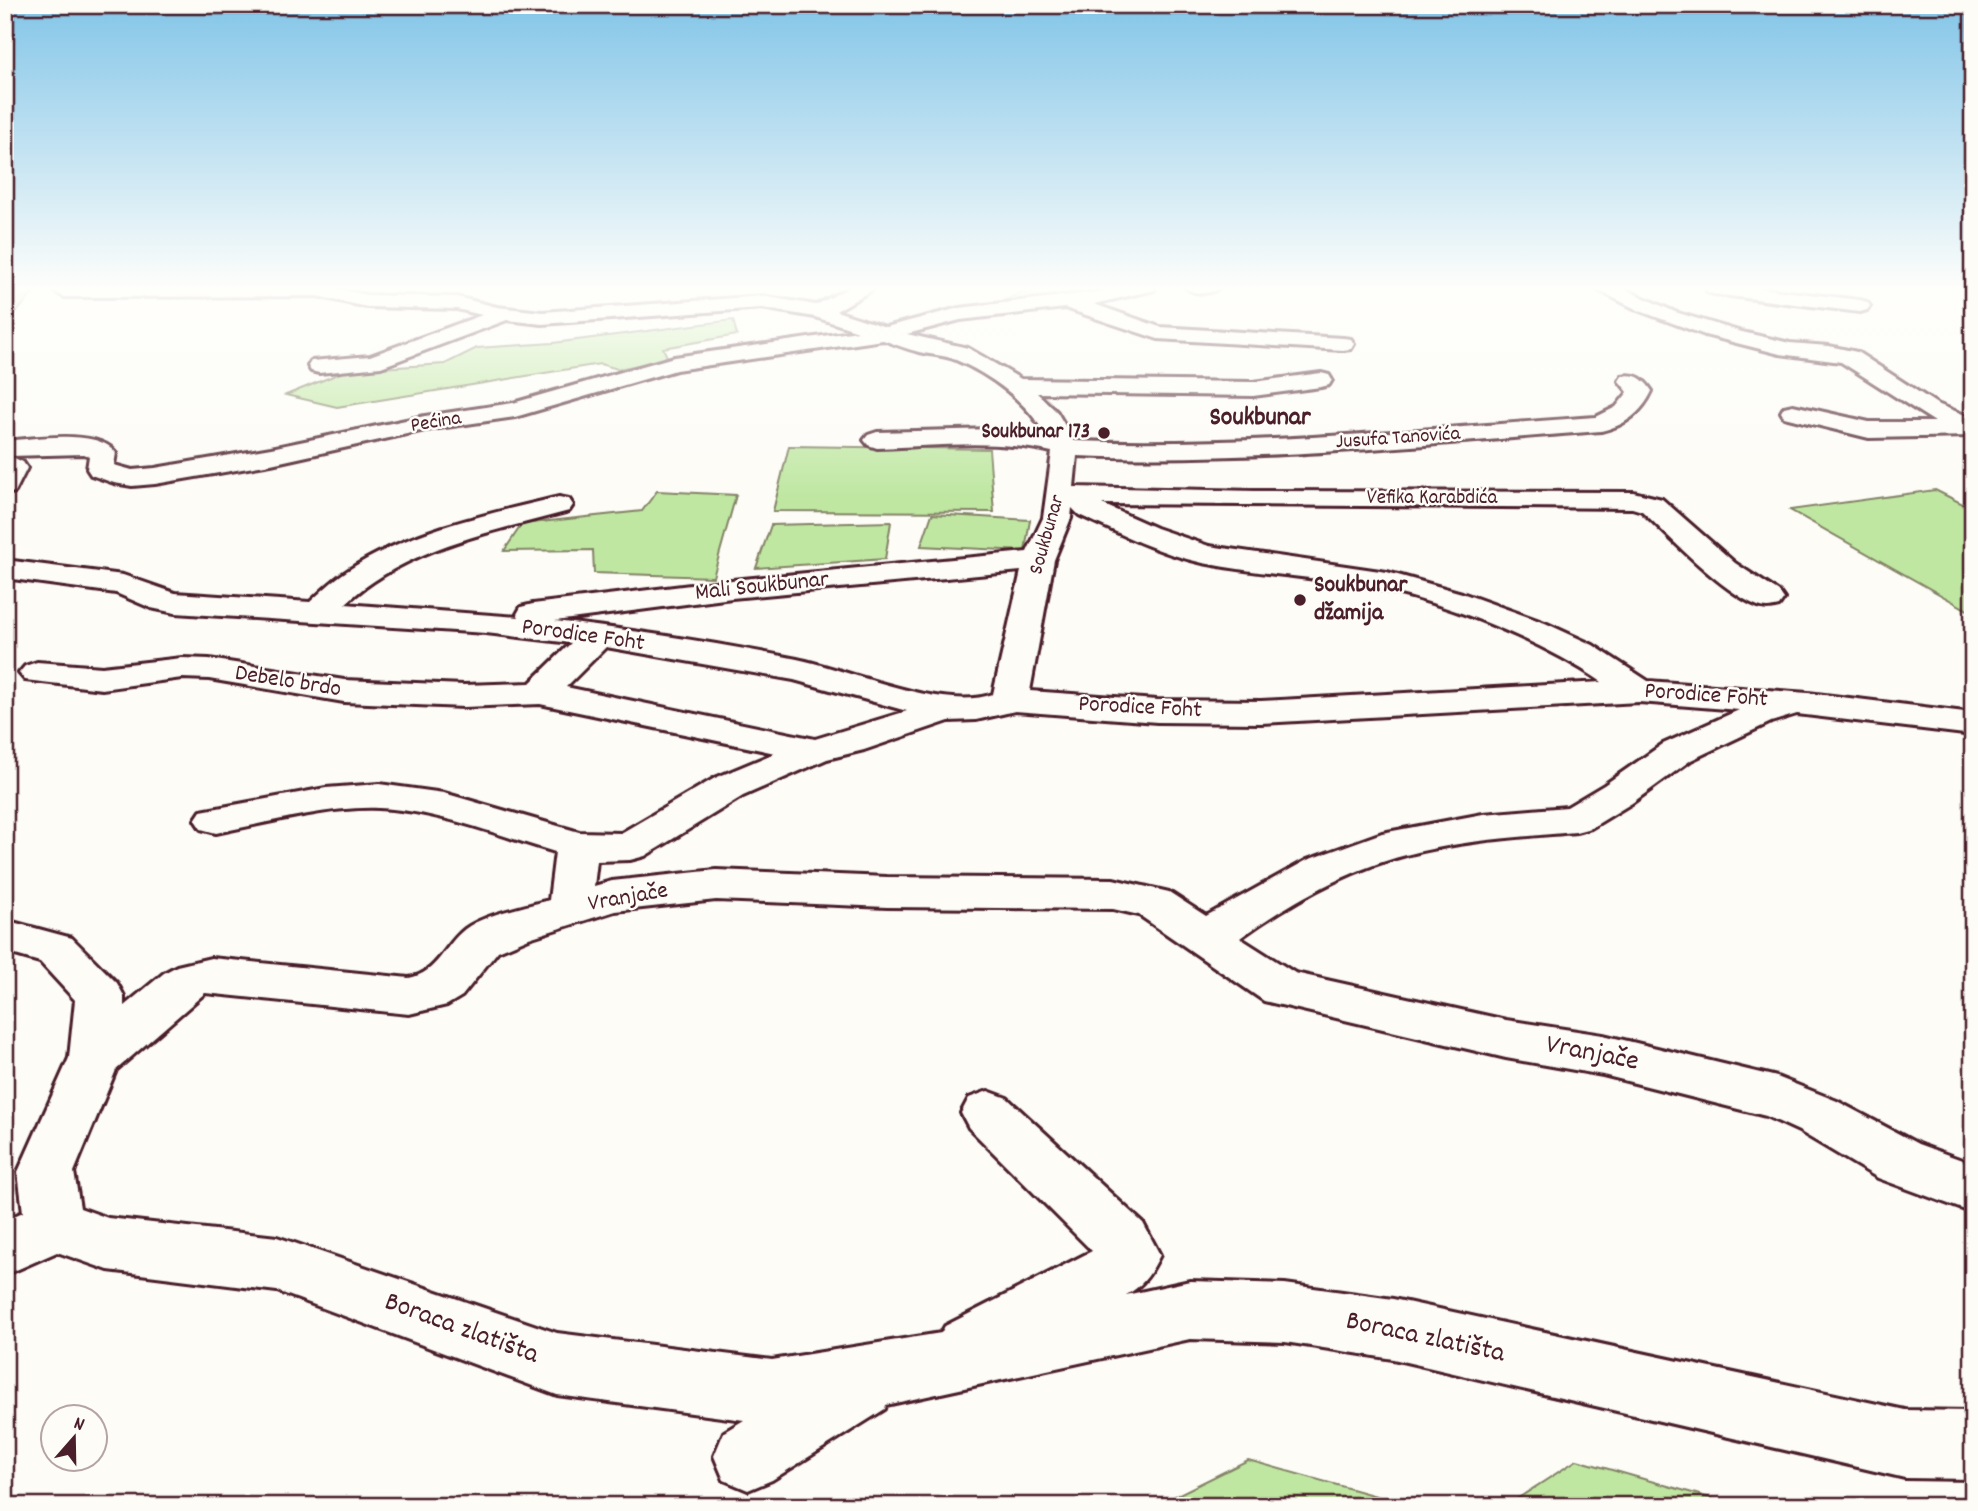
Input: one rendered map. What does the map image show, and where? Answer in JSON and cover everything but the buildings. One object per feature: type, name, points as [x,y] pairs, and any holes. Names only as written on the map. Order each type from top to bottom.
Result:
[{"type":"street","points":[[319,366],[373,362],[388,357]]},
{"type":"street","name":"Pećina","points":[[5,449],[86,446],[100,449],[103,453],[100,469],[132,478],[155,477],[298,451],[425,423],[515,410],[674,364],[726,357]]},
{"type":"street","points":[[966,357],[1016,386],[1048,417],[1065,448]]},
{"type":"street","points":[[1793,412],[1869,430],[1968,430],[1971,426],[1938,414],[1856,360],[1842,357]]},
{"type":"street","points":[[1016,386],[1253,389],[1321,380]]},
{"type":"street","name":"Jusufa Tanovića","points":[[877,440],[994,437],[1028,439],[1065,448],[1146,450],[1311,445],[1601,424],[1624,414],[1635,402],[1640,391],[1630,381]]},
{"type":"street","name":"Soukbunar","points":[[1010,699],[1039,560],[1068,495],[1065,448]]},
{"type":"street","points":[[5,463],[13,468],[5,486]]},
{"type":"street","points":[[1068,495],[1089,509],[1146,534],[1203,554],[1387,581],[1451,600],[1532,630],[1581,652],[1639,691]]},
{"type":"street","name":"Vefika Karabdića","points":[[1068,495],[1644,502],[1679,528],[1724,570],[1768,599]]},
{"type":"street","points":[[317,613],[357,578],[408,550],[559,505]]},
{"type":"street","name":"Mali Soukbunar","points":[[486,623],[516,616],[732,589],[1039,560]]},
{"type":"street","name":"Porodice Foht","points":[[5,569],[109,581],[175,603],[486,623],[598,636],[797,670],[945,710],[976,709],[999,705],[1010,699],[1157,711],[1261,712],[1639,691],[1808,704],[1973,724]]},
{"type":"street","points":[[540,693],[598,636]]},
{"type":"street","name":"Debelo brdo","points":[[37,674],[102,678],[182,668],[209,669],[344,691],[464,696],[540,693],[815,750],[851,742],[945,710]]},
{"type":"street","points":[[1207,938],[1245,912],[1322,870],[1397,843],[1483,827],[1576,819],[1618,794],[1677,752],[1761,713],[1808,704]]},
{"type":"street","points":[[216,821],[326,800],[379,796],[444,806],[577,845],[607,848],[630,846],[729,787],[815,750]]},
{"type":"street","points":[[570,909],[577,845]]},
{"type":"street","name":"Vranjače","points":[[95,1058],[181,985],[194,978],[211,975],[262,979],[408,996],[430,992],[445,984],[482,940],[513,927],[612,896],[716,885],[887,892],[1113,894],[1153,904],[1281,988],[1506,1039],[1603,1055],[1777,1098],[1818,1116],[1898,1161],[1973,1189]]},
{"type":"street","name":"Boraca zlatišta","points":[[5,936],[56,950],[100,996],[95,1058],[46,1172],[29,1237],[276,1264],[558,1364],[772,1392],[902,1372],[1190,1310],[1285,1313],[1393,1329],[1905,1444],[1973,1445]]},
{"type":"street","points":[[902,1372],[1118,1268],[1130,1255],[1122,1242],[988,1113]]},
{"type":"street","name":"Boraca zlatišta","points":[[748,1456],[902,1372]]},
{"type":"green space","points":[[460,357],[667,357],[668,359],[618,369],[600,364],[337,407],[286,395],[348,370],[445,364]]},
{"type":"green space","points":[[789,446],[989,449],[994,512],[773,511]]},
{"type":"green space","points":[[1935,490],[1973,509],[1973,613],[1790,510]]},
{"type":"green space","points":[[657,491],[736,495],[713,577],[594,573],[593,550],[504,551],[522,524],[642,511]]},
{"type":"green space","points":[[932,514],[1030,520],[1025,551],[921,546]]},
{"type":"green space","points":[[891,522],[885,559],[756,568],[771,525]]},
{"type":"green space","points":[[1248,1460],[1412,1506],[1155,1506]]},
{"type":"green space","points":[[1577,1460],[1738,1506],[1506,1506]]},
{"type":"place","name":"Soukbunar 173","points":[[1104,433]]},
{"type":"place","name":"Soukbunar džamija","points":[[1300,600]]},
{"type":"district","name":"Soukbunar","points":[[1260,418]]}]
